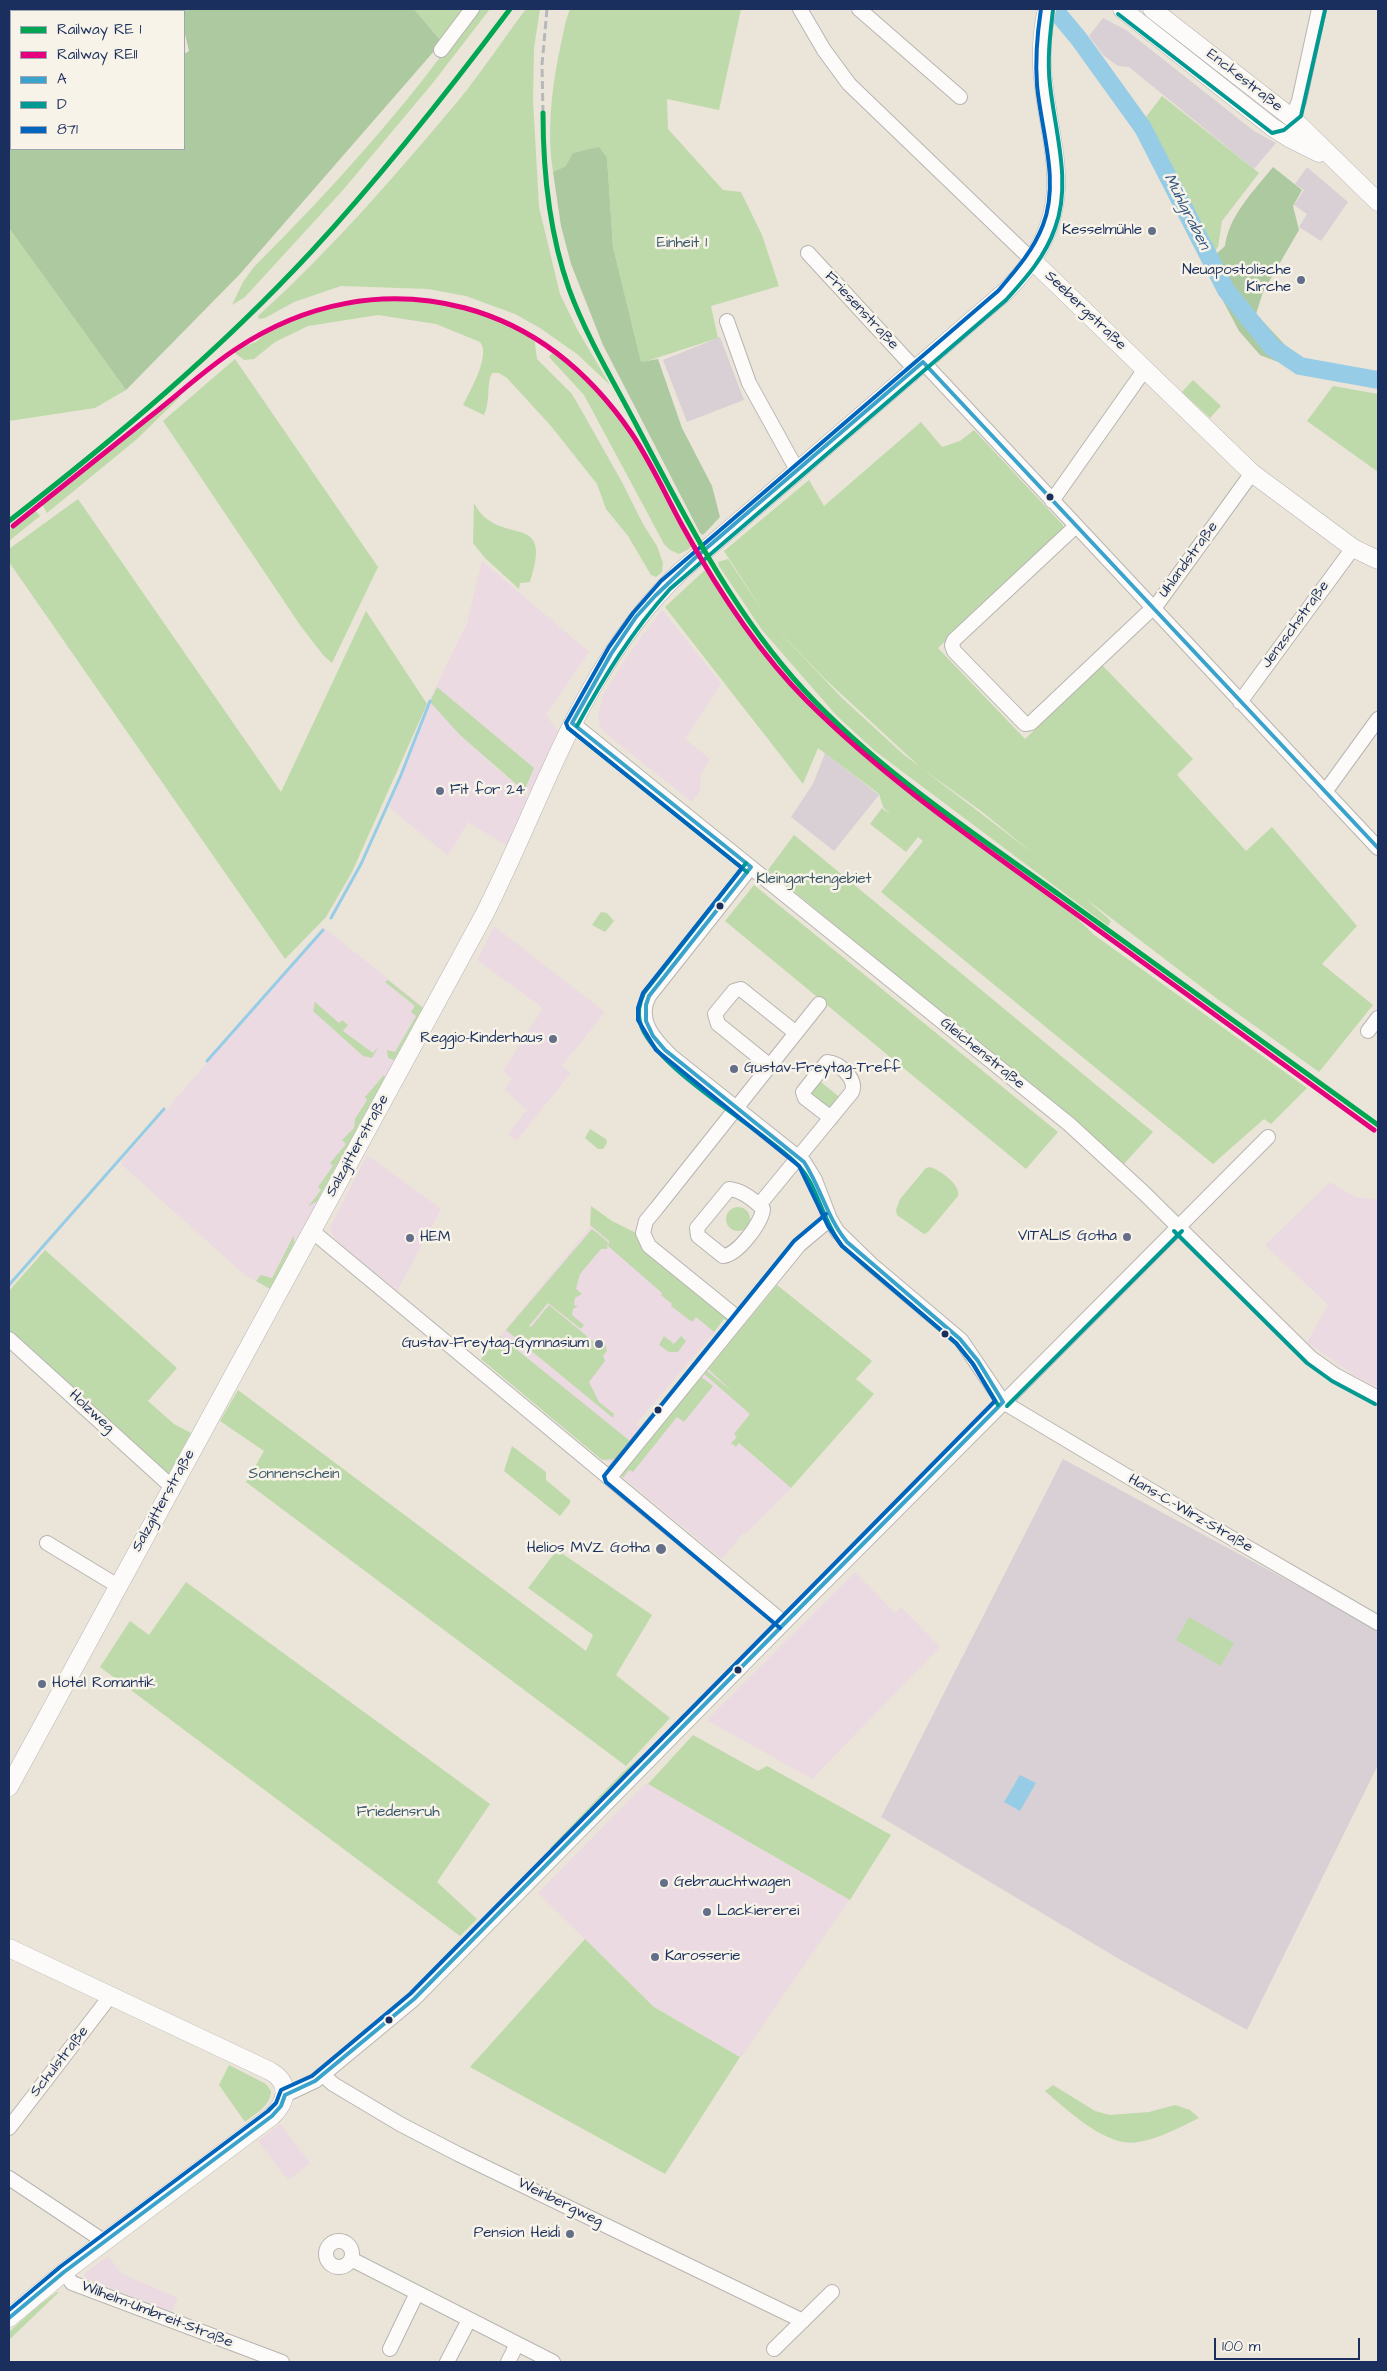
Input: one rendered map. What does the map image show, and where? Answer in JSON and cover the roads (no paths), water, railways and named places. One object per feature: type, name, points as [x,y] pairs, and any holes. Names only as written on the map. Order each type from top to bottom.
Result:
[{"type":"main road","points":[[1045,22],[1061,9]]},
{"type":"main road","name":"Enckestraße","points":[[1122,9],[1272,127],[1289,138],[1331,158]]},
{"type":"main road","name":"Enckestraße","points":[[1152,9],[1292,118],[1331,158],[1376,194]]},
{"type":"main road","name":"Salzgitterstraße","points":[[9,1787],[487,908],[512,860],[572,723],[598,675],[636,617],[680,572],[732,526],[1006,291],[1033,260],[1050,226],[1057,190],[1056,161],[1043,78],[1045,22]]},
{"type":"main road","points":[[1272,127],[1292,118]]},
{"type":"main road","points":[[1289,138],[1288,130],[1292,118]]},
{"type":"main road","name":"Seebergstraße","points":[[1033,260],[1252,473],[1353,548],[1378,560]]},
{"type":"main road","points":[[9,1948],[276,2075],[282,2082],[285,2095],[281,2106],[272,2116],[64,2272],[9,2318]]},
{"type":"street","points":[[441,50],[472,9]]},
{"type":"street","name":"Seebergstraße","points":[[800,9],[824,50],[849,84],[1033,260]]},
{"type":"street","points":[[860,9],[960,97]]},
{"type":"street","points":[[1292,118],[1299,101],[1319,9]]},
{"type":"street","name":"Friesenstraße","points":[[808,253],[1076,526],[1378,848]]},
{"type":"street","points":[[727,321],[749,383],[797,470]]},
{"type":"street","points":[[1052,501],[1145,369]]},
{"type":"street","name":"Uhlandstraße","points":[[1076,526],[954,640],[952,645],[954,651],[1025,724],[1031,723],[1153,609],[1252,473]]},
{"type":"street","name":"Jenzschstraße","points":[[1240,702],[1353,548]]},
{"type":"street","points":[[1325,792],[1378,720]]},
{"type":"street","name":"Gleichenstraße","points":[[572,723],[1069,1124],[1178,1227],[1311,1358],[1335,1375],[1378,1398]]},
{"type":"street","points":[[751,867],[653,990],[644,1009],[646,1025],[661,1046],[798,1156],[815,1180],[830,1219],[846,1242],[961,1340],[1003,1402]]},
{"type":"street","points":[[770,1066],[718,1024],[715,1014],[734,991],[741,989],[796,1033]]},
{"type":"street","points":[[739,1319],[650,1246],[643,1233],[646,1221],[819,1004]]},
{"type":"street","points":[[1368,1031],[1378,1018]]},
{"type":"street","points":[[759,1205],[831,1118]]},
{"type":"street","points":[[285,2095],[310,2084],[323,2075],[414,2000],[784,1623],[1268,1137]]},
{"type":"street","points":[[729,1189],[737,1190],[759,1205],[763,1209],[762,1218],[734,1253],[724,1256],[698,1236],[697,1228],[729,1189]]},
{"type":"street","points":[[610,1477],[799,1245],[830,1219]]},
{"type":"street","points":[[312,1231],[784,1623]]},
{"type":"street","name":"Holzweg","points":[[9,1339],[172,1487]]},
{"type":"street","name":"Hans-C.-Wirz-Straße","points":[[1003,1402],[1204,1522],[1378,1622]]},
{"type":"street","points":[[47,1543],[118,1586]]},
{"type":"street","name":"Schulstraße","points":[[9,2128],[105,2004],[109,1995]]},
{"type":"street","name":"Weinbergweg","points":[[323,2075],[333,2084],[400,2124],[458,2154],[803,2321]]},
{"type":"street","points":[[9,2178],[105,2242]]},
{"type":"street","points":[[351,2259],[553,2362]]},
{"type":"street","name":"Wilhelm-Umbreit-Straße","points":[[64,2272],[72,2283],[282,2362]]},
{"type":"street","points":[[774,2349],[832,2292]]},
{"type":"street","points":[[390,2349],[417,2293]]},
{"type":"street","points":[[447,2362],[469,2320]]},
{"type":"street","points":[[508,2362],[517,2344]]},
{"type":"water","points":[[1020,1775],[1036,1783],[1020,1811],[1004,1802]]},
{"type":"waterway","name":"Mühlgraben","points":[[1054,9],[1079,39],[1143,128],[1226,290],[1272,347],[1300,366],[1378,380]]},
{"type":"waterway","points":[[331,918],[361,864],[401,775],[430,701]]},
{"type":"waterway","points":[[207,1061],[323,930]]},
{"type":"waterway","points":[[9,1285],[164,1109]]},
{"type":"railway","points":[[543,113],[542,65],[547,9]]},
{"type":"rail line","name":"RE11","points":[[13,526],[215,364],[262,333],[290,320],[317,310],[346,303],[405,299],[435,302],[491,316],[538,340],[560,356],[580,373],[616,412],[639,445],[696,550],[739,618],[789,682],[838,730],[869,758],[935,811],[1374,1130]]},
{"type":"place","name":"Kesselmühle","points":[[1152,231]]},
{"type":"place","name":"Neuapostolische Kirche","points":[[1301,280]]},
{"type":"place","name":"Fit for 24","points":[[440,791]]},
{"type":"place","name":"Reggio-Kinderhaus","points":[[553,1039]]},
{"type":"place","name":"Gustav-Freytag-Treff","points":[[734,1069]]},
{"type":"place","name":"VITALIS Gotha","points":[[1127,1237]]},
{"type":"place","name":"HEM","points":[[410,1238]]},
{"type":"place","name":"Gustav-Freytag-Gymnasium","points":[[599,1344]]},
{"type":"place","name":"Helios MVZ Gotha","points":[[661,1549]]},
{"type":"place","name":"Hotel Romantik","points":[[42,1684]]},
{"type":"place","name":"Gebrauchtwagen","points":[[664,1883]]},
{"type":"place","name":"Lackiererei","points":[[707,1912]]},
{"type":"place","name":"Karosserie","points":[[655,1957]]},
{"type":"place","name":"Pension Heidi","points":[[570,2234]]},
{"type":"park label","name":"Einheit 1","points":[[682,244]]},
{"type":"park label","name":"Kleingartengebiet","points":[[814,880]]},
{"type":"park label","name":"Sonnenschein","points":[[294,1475]]},
{"type":"park label","name":"Friedensruh","points":[[398,1813]]}]
